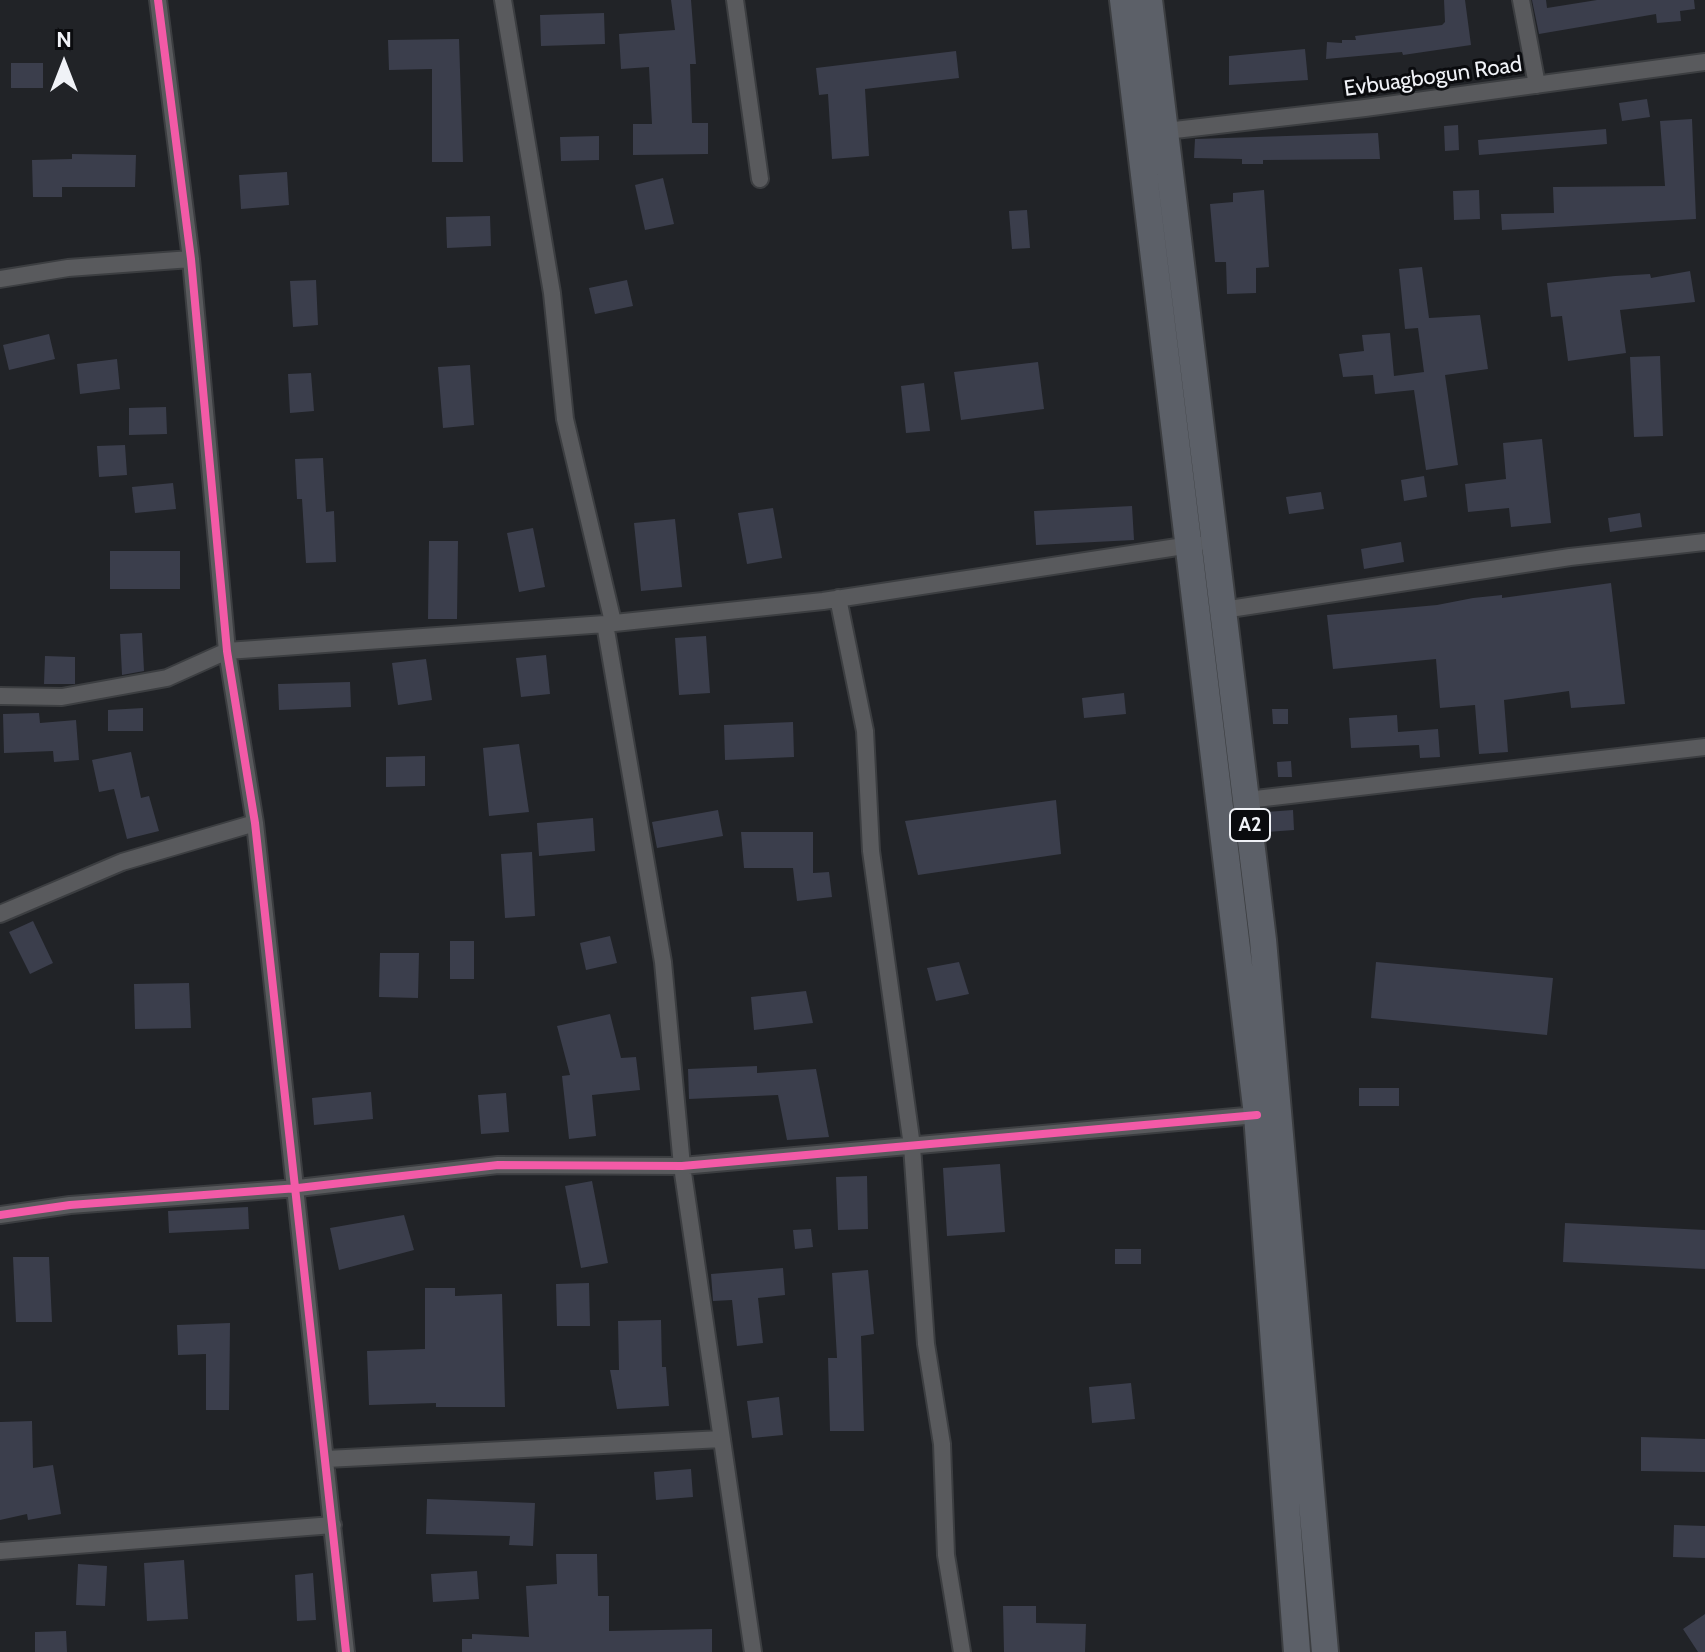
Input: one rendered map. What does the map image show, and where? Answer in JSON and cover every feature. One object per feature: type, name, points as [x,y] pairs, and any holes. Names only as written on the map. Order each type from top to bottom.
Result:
[{"type":"highway","name":"A2","points":[[1123,0],[1186,546],[1257,1115],[1297,1652]]},
{"type":"highway","name":"A2","points":[[1149,0],[1263,940],[1325,1652]]},
{"type":"street","points":[[158,0],[191,259],[227,651],[255,823],[298,1188],[346,1652]]},
{"type":"street","points":[[503,0],[552,293],[565,419],[609,623],[663,962],[682,1166],[753,1652]]},
{"type":"street","points":[[735,0],[760,179]]},
{"type":"street","points":[[1521,0],[1537,85]]},
{"type":"street","name":"Evbuagbogun Road","points":[[1166,131],[1705,62]]},
{"type":"street","points":[[0,279],[68,268],[191,259]]},
{"type":"street","points":[[0,696],[62,697],[167,678],[227,651],[609,623],[838,598],[1215,541]]},
{"type":"street","points":[[1223,610],[1570,557],[1705,542]]},
{"type":"street","points":[[838,598],[865,731],[871,851],[912,1146],[926,1344],[942,1444],[946,1555],[962,1652]]},
{"type":"street","points":[[1247,800],[1705,747]]},
{"type":"street","points":[[0,914],[122,862],[255,823]]},
{"type":"street","points":[[0,1215],[70,1205],[298,1188],[498,1165],[682,1166],[1257,1115]]},
{"type":"street","points":[[326,1459],[722,1439]]},
{"type":"street","points":[[0,1551],[333,1525]]},
{"type":"building","points":[[671,0],[691,0],[696,64],[690,64],[692,123],[708,123],[708,154],[633,155],[633,124],[652,124],[649,67],[621,69],[619,34],[675,30]]},
{"type":"building","points":[[1444,0],[1465,0],[1471,45],[1403,55],[1402,52],[1326,59],[1327,42],[1342,43],[1342,40],[1356,40],[1355,36],[1442,25],[1445,22]]},
{"type":"building","points":[[1532,0],[1546,0],[1547,8],[1597,0],[1694,0],[1695,9],[1680,11],[1681,21],[1657,23],[1656,14],[1539,34]]},
{"type":"building","points":[[604,13],[605,44],[541,46],[540,15]]},
{"type":"building","points":[[459,39],[463,162],[432,162],[432,69],[389,70],[388,40]]},
{"type":"building","points":[[1305,49],[1308,80],[1229,85],[1229,56]]},
{"type":"building","points":[[956,51],[959,78],[865,89],[869,156],[832,159],[828,94],[819,95],[816,68]]},
{"type":"building","points":[[11,63],[43,63],[43,88],[11,88]]},
{"type":"building","points":[[1647,99],[1650,117],[1622,121],[1619,103]]},
{"type":"building","points":[[1692,119],[1696,219],[1502,230],[1501,214],[1554,213],[1553,187],[1665,186],[1660,121]]},
{"type":"building","points":[[1458,125],[1459,150],[1445,151],[1444,126]]},
{"type":"building","points":[[1606,129],[1607,144],[1479,155],[1478,140]]},
{"type":"building","points":[[1378,133],[1380,159],[1263,160],[1263,164],[1242,164],[1242,159],[1194,158],[1195,139]]},
{"type":"building","points":[[599,136],[599,160],[561,161],[560,137]]},
{"type":"building","points":[[72,154],[136,155],[135,187],[62,187],[62,197],[33,197],[32,160],[72,159]]},
{"type":"building","points":[[287,172],[289,205],[241,209],[239,175]]},
{"type":"building","points":[[663,178],[674,224],[645,230],[635,185]]},
{"type":"building","points":[[1264,190],[1269,267],[1256,268],[1256,293],[1227,294],[1226,262],[1215,262],[1210,204],[1233,202],[1233,193]]},
{"type":"building","points":[[1479,190],[1480,219],[1454,220],[1453,191]]},
{"type":"building","points":[[1027,210],[1030,248],[1012,249],[1009,211]]},
{"type":"building","points":[[490,216],[491,246],[447,248],[446,217]]},
{"type":"building","points":[[1422,267],[1429,318],[1480,315],[1488,369],[1445,375],[1458,465],[1426,470],[1414,390],[1375,394],[1373,375],[1343,377],[1339,354],[1364,351],[1362,335],[1390,333],[1394,376],[1424,372],[1418,328],[1405,329],[1399,269]]},
{"type":"building","points":[[1690,271],[1695,302],[1620,310],[1626,353],[1568,361],[1562,316],[1551,317],[1547,283],[1650,274],[1651,278]]},
{"type":"building","points":[[316,280],[318,325],[293,327],[290,281]]},
{"type":"building","points":[[627,280],[633,306],[595,314],[589,288]]},
{"type":"building","points":[[49,334],[55,359],[9,370],[3,345]]},
{"type":"building","points":[[1660,356],[1663,436],[1634,437],[1630,357]]},
{"type":"building","points":[[117,359],[120,389],[80,394],[77,364]]},
{"type":"building","points":[[1038,362],[1044,409],[961,420],[954,372]]},
{"type":"building","points":[[470,365],[474,425],[443,428],[438,367]]},
{"type":"building","points":[[311,373],[314,411],[290,413],[288,374]]},
{"type":"building","points":[[924,383],[930,431],[906,433],[901,386]]},
{"type":"building","points":[[166,407],[167,434],[129,435],[129,408]]},
{"type":"building","points":[[1542,439],[1551,523],[1511,527],[1509,508],[1468,512],[1465,484],[1506,479],[1503,443]]},
{"type":"building","points":[[125,445],[127,475],[99,477],[97,446]]},
{"type":"building","points":[[323,458],[326,512],[334,511],[336,562],[306,563],[302,499],[297,499],[295,459]]},
{"type":"building","points":[[1424,476],[1427,497],[1404,501],[1401,480]]},
{"type":"building","points":[[173,483],[176,509],[135,513],[132,487]]},
{"type":"building","points":[[1321,492],[1324,509],[1289,514],[1286,497]]},
{"type":"building","points":[[1132,506],[1134,540],[1036,545],[1034,511]]},
{"type":"building","points":[[773,508],[782,558],[747,564],[738,513]]},
{"type":"building","points":[[1640,513],[1642,527],[1610,532],[1608,518]]},
{"type":"building","points":[[675,519],[682,587],[641,591],[634,523]]},
{"type":"building","points":[[533,528],[545,587],[519,592],[507,533]]},
{"type":"building","points":[[429,541],[458,541],[457,619],[428,619]]},
{"type":"building","points":[[1401,542],[1404,562],[1364,569],[1361,549]]},
{"type":"building","points":[[110,551],[180,551],[180,589],[110,589]]},
{"type":"building","points":[[1611,583],[1625,704],[1571,708],[1569,691],[1504,700],[1508,752],[1479,754],[1475,705],[1440,708],[1436,659],[1333,669],[1327,615],[1437,605],[1502,595],[1502,598]]},
{"type":"building","points":[[142,633],[144,671],[122,675],[120,634]]},
{"type":"building","points":[[706,636],[710,693],[679,695],[675,638]]},
{"type":"building","points":[[546,655],[550,694],[521,697],[516,658]]},
{"type":"building","points":[[45,656],[75,657],[75,684],[44,684]]},
{"type":"building","points":[[426,659],[432,700],[398,705],[392,663]]},
{"type":"building","points":[[350,682],[351,707],[279,710],[278,684]]},
{"type":"building","points":[[1124,693],[1126,714],[1084,718],[1082,698]]},
{"type":"building","points":[[143,708],[143,731],[108,731],[108,710]]},
{"type":"building","points":[[1272,709],[1288,709],[1288,724],[1273,724]]},
{"type":"building","points":[[39,713],[40,723],[76,720],[79,760],[54,762],[53,751],[4,753],[3,714]]},
{"type":"building","points":[[1397,715],[1398,732],[1438,729],[1440,757],[1420,758],[1419,745],[1351,748],[1349,718]]},
{"type":"building","points":[[793,722],[794,757],[725,760],[724,725]]},
{"type":"building","points":[[519,744],[529,812],[489,816],[483,748]]},
{"type":"building","points":[[131,752],[141,798],[149,796],[159,831],[127,839],[114,789],[99,792],[92,760]]},
{"type":"building","points":[[425,756],[425,786],[386,787],[386,757]]},
{"type":"building","points":[[1291,761],[1292,777],[1278,777],[1277,762]]},
{"type":"building","points":[[1056,800],[1061,854],[918,875],[905,821]]},
{"type":"building","points":[[718,810],[723,836],[657,848],[652,822]]},
{"type":"building","points":[[1293,810],[1294,830],[1267,832],[1266,812]]},
{"type":"building","points":[[593,818],[595,851],[539,856],[537,823]]},
{"type":"building","points":[[741,832],[813,832],[813,873],[829,872],[832,897],[797,901],[793,868],[744,868]]},
{"type":"building","points":[[532,852],[535,916],[505,918],[501,854]]},
{"type":"building","points":[[33,921],[53,963],[30,974],[9,932]]},
{"type":"building","points":[[610,936],[617,963],[586,970],[580,943]]},
{"type":"building","points":[[450,941],[474,941],[474,979],[450,979]]},
{"type":"building","points":[[380,953],[419,953],[418,998],[379,997]]},
{"type":"building","points":[[959,962],[969,994],[936,1001],[927,968]]},
{"type":"building","points":[[1376,962],[1553,978],[1547,1035],[1371,1018]]},
{"type":"building","points":[[189,983],[191,1028],[135,1029],[134,984]]},
{"type":"building","points":[[806,991],[813,1023],[754,1030],[751,997]]},
{"type":"building","points":[[610,1014],[621,1058],[636,1057],[640,1090],[592,1095],[596,1136],[569,1139],[562,1076],[570,1075],[557,1026]]},
{"type":"building","points":[[757,1066],[757,1073],[816,1069],[829,1137],[787,1140],[778,1095],[689,1099],[688,1069]]},
{"type":"building","points":[[1359,1088],[1399,1088],[1399,1106],[1359,1106]]},
{"type":"building","points":[[371,1092],[373,1119],[314,1125],[312,1098]]},
{"type":"building","points":[[506,1093],[509,1132],[481,1134],[478,1095]]},
{"type":"building","points":[[1000,1164],[1005,1232],[947,1236],[943,1168]]},
{"type":"building","points":[[867,1176],[868,1229],[838,1230],[836,1177]]},
{"type":"building","points":[[592,1181],[608,1263],[581,1268],[565,1186]]},
{"type":"building","points":[[248,1207],[249,1229],[169,1233],[168,1211]]},
{"type":"building","points":[[404,1215],[414,1250],[339,1270],[330,1228]]},
{"type":"building","points":[[1565,1223],[1705,1230],[1705,1269],[1563,1262]]},
{"type":"building","points":[[811,1229],[813,1247],[795,1249],[793,1230]]},
{"type":"building","points":[[1115,1249],[1141,1249],[1141,1264],[1115,1264]]},
{"type":"building","points":[[13,1257],[49,1257],[52,1322],[16,1322]]},
{"type":"building","points":[[783,1268],[785,1295],[758,1298],[763,1343],[737,1346],[732,1300],[713,1301],[711,1274]]},
{"type":"building","points":[[868,1270],[874,1334],[861,1336],[864,1431],[830,1431],[828,1358],[837,1358],[832,1273]]},
{"type":"building","points":[[589,1283],[590,1326],[557,1326],[556,1284]]},
{"type":"building","points":[[425,1288],[455,1288],[455,1296],[502,1294],[505,1407],[436,1407],[436,1403],[369,1405],[367,1351],[425,1349]]},
{"type":"building","points":[[661,1320],[662,1367],[666,1367],[669,1406],[617,1409],[610,1370],[619,1370],[618,1321]]},
{"type":"building","points":[[230,1323],[229,1410],[206,1410],[206,1354],[178,1355],[177,1325]]},
{"type":"building","points":[[1131,1383],[1135,1419],[1092,1423],[1089,1387]]},
{"type":"building","points":[[779,1397],[783,1435],[752,1438],[747,1401]]},
{"type":"building","points":[[32,1421],[33,1468],[53,1465],[61,1514],[28,1520],[27,1514],[0,1520],[0,1422]]},
{"type":"building","points":[[1641,1437],[1705,1439],[1705,1472],[1641,1471]]},
{"type":"building","points":[[691,1469],[693,1497],[656,1500],[654,1472]]},
{"type":"building","points":[[427,1499],[535,1503],[533,1546],[509,1545],[510,1536],[426,1534]]},
{"type":"building","points":[[1674,1525],[1705,1526],[1705,1558],[1673,1557]]},
{"type":"building","points":[[556,1554],[597,1554],[598,1596],[609,1596],[609,1631],[712,1629],[712,1652],[462,1652],[462,1639],[472,1639],[472,1634],[529,1637],[526,1586],[557,1584]]},
{"type":"building","points":[[184,1560],[188,1619],[147,1621],[144,1563]]},
{"type":"building","points":[[78,1564],[107,1566],[105,1606],[76,1605]]},
{"type":"building","points":[[477,1571],[479,1599],[433,1602],[431,1574]]},
{"type":"building","points":[[313,1573],[316,1620],[297,1621],[295,1575]]},
{"type":"building","points":[[1003,1606],[1036,1606],[1036,1623],[1086,1624],[1085,1652],[1004,1652]]},
{"type":"building","points":[[1705,1614],[1705,1652],[1698,1652],[1683,1629]]},
{"type":"building","points":[[66,1631],[67,1652],[35,1652],[35,1632]]},
{"type":"cycle path","points":[[158,0],[191,259],[227,651],[255,823],[346,1652]]},
{"type":"cycle path","points":[[0,1215],[70,1205],[298,1188],[498,1165],[682,1166],[1257,1115]]}]
